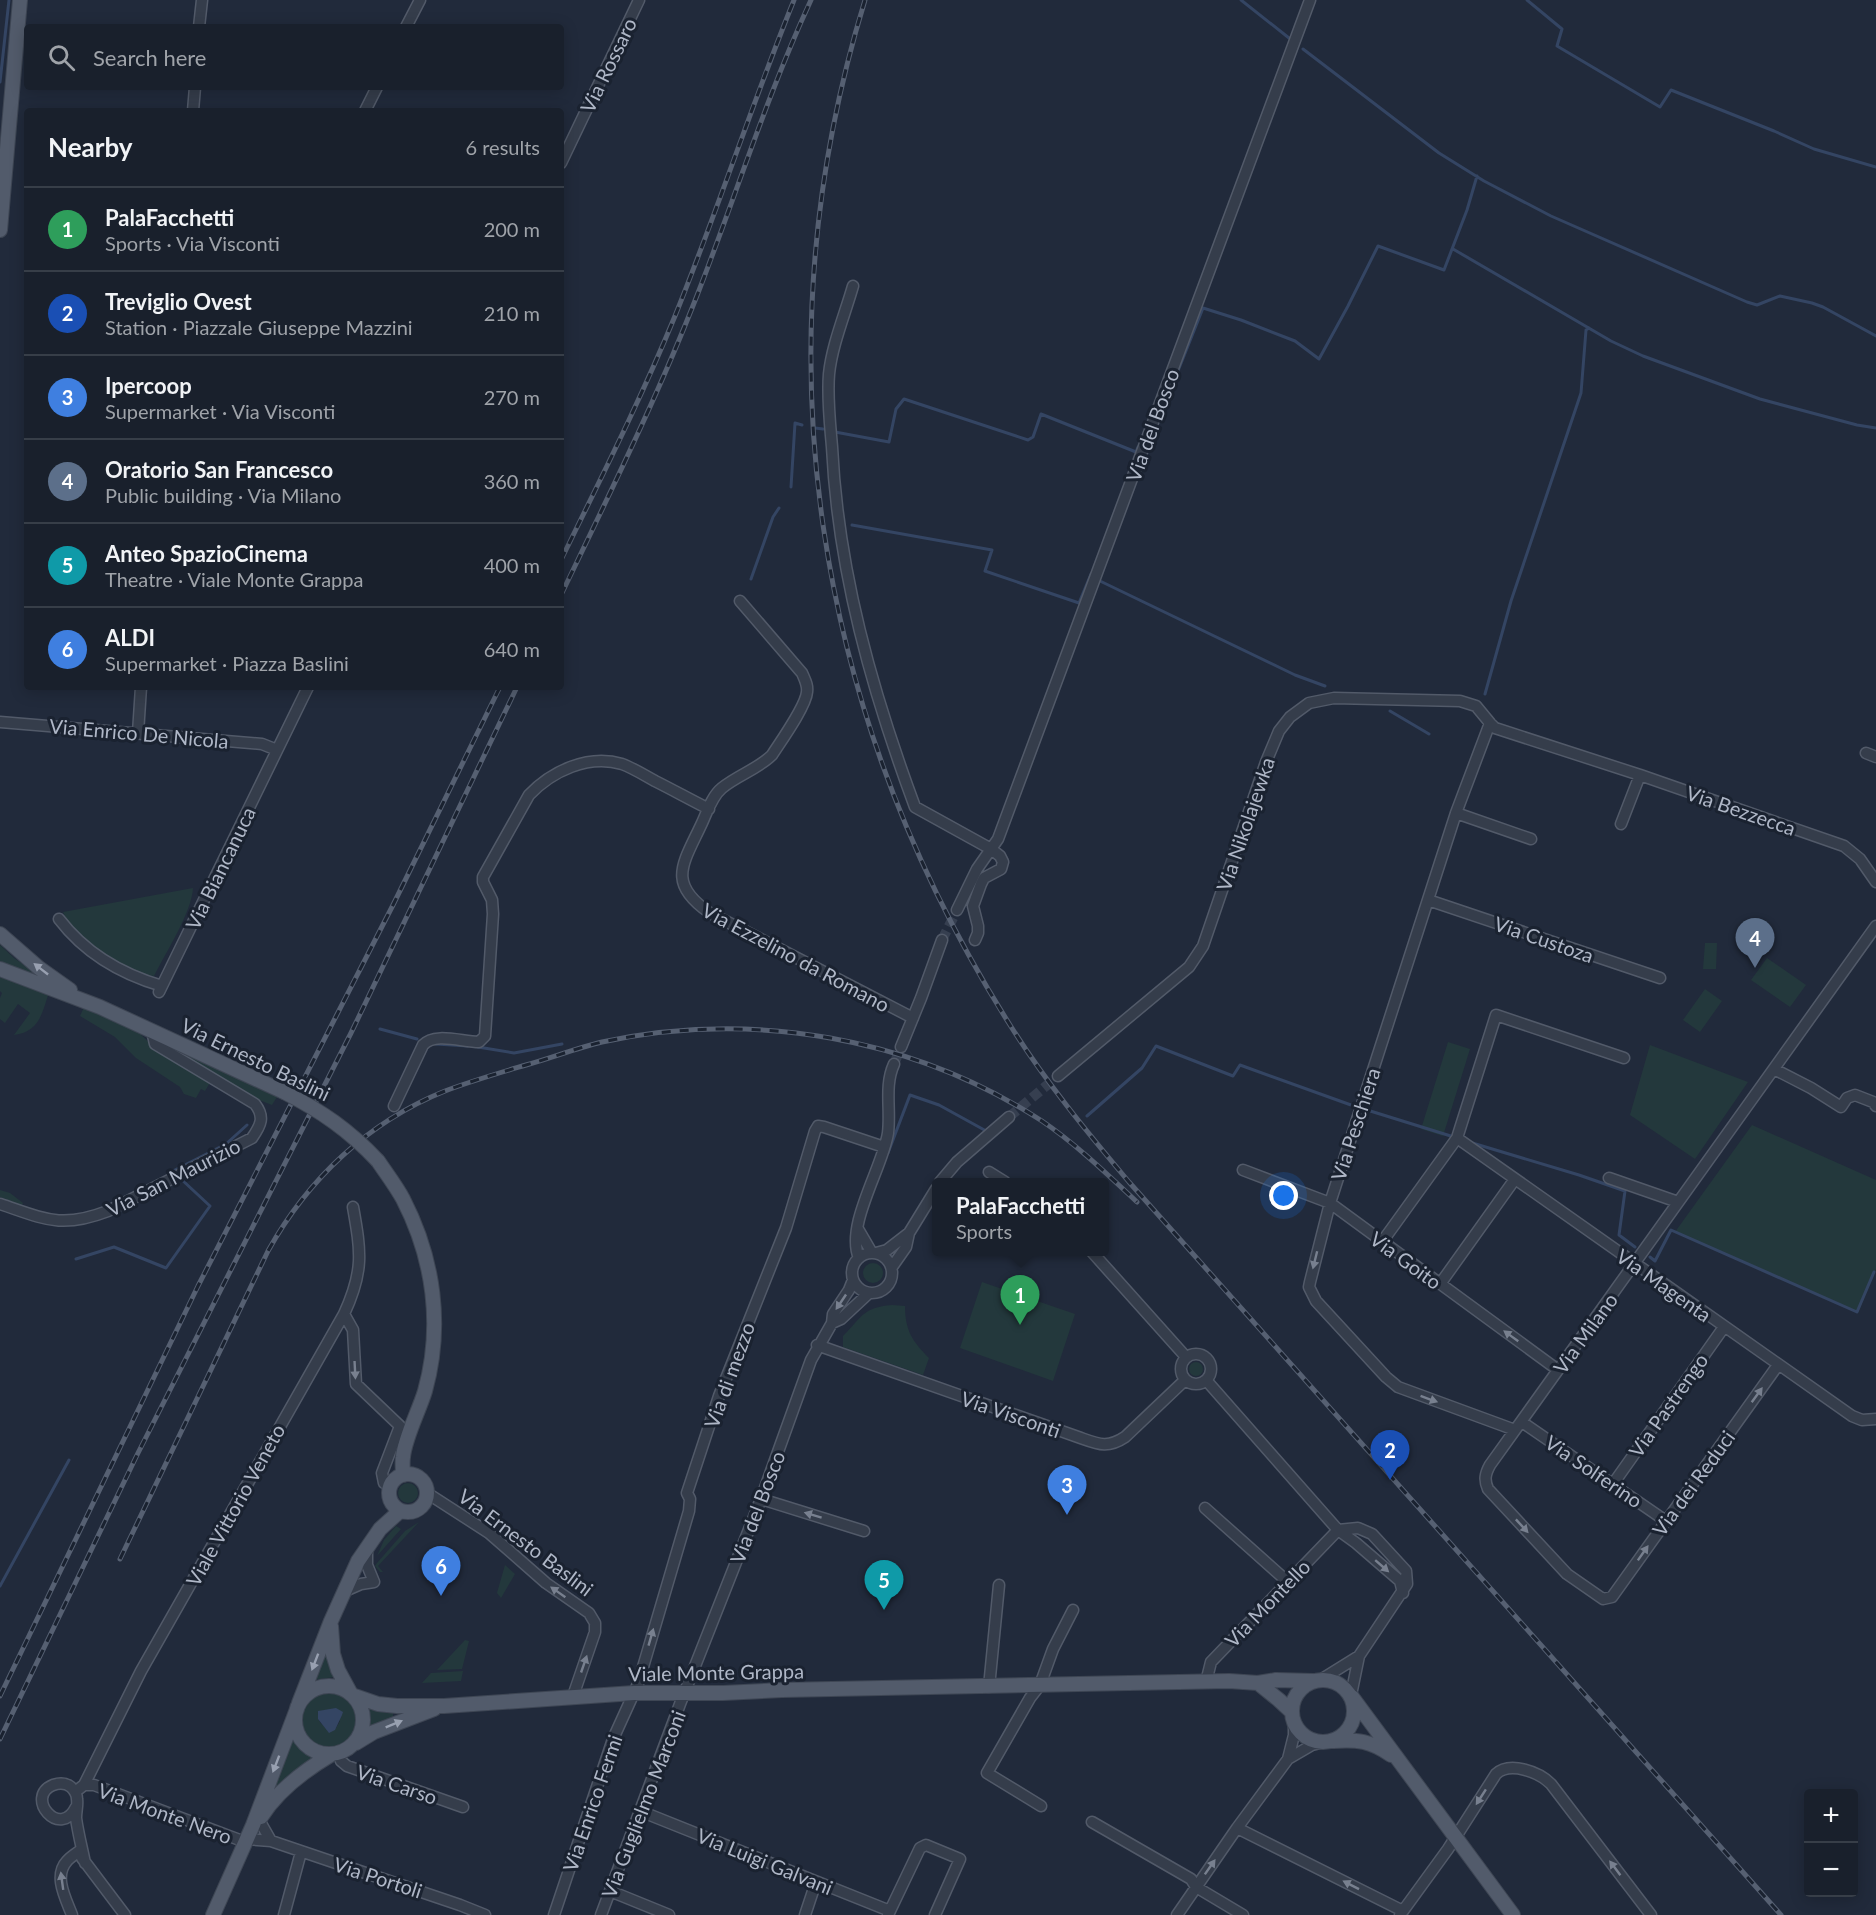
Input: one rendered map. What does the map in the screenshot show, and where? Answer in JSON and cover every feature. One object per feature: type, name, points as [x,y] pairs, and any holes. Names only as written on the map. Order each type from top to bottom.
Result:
[{"type":"main road","points":[[0,230],[20,0]]},
{"type":"main road","name":"Via Ernesto Baslini","points":[[0,934],[39,968],[84,1000]]},
{"type":"main road","name":"Via Ernesto Baslini","points":[[0,969],[84,1000],[152,1030],[284,1092],[330,1118],[348,1131],[378,1161],[402,1197],[423,1244],[435,1312],[431,1364],[425,1392],[403,1455],[409,1475],[423,1483],[426,1498],[421,1507],[411,1512],[400,1510],[380,1529],[358,1561],[331,1621],[298,1706]]},
{"type":"main road","points":[[400,1510],[396,1508],[390,1493],[398,1477],[409,1475]]},
{"type":"main road","name":"Via Ernesto Baslini","points":[[380,1529],[390,1493]]},
{"type":"main road","name":"Via Ernesto Baslini","points":[[331,1621],[333,1654],[338,1670],[352,1695]]},
{"type":"main road","name":"Viale Monte Grappa","points":[[352,1695],[378,1704],[444,1706],[634,1693],[1229,1681],[1258,1683],[1276,1680],[1317,1680]]},
{"type":"main road","points":[[1293,1718],[1293,1703],[1302,1687],[1317,1680],[1337,1682],[1351,1696],[1513,1915]]},
{"type":"main road","points":[[1258,1683],[1280,1700],[1305,1737],[1315,1741],[1354,1740],[1370,1743],[1382,1748],[1398,1760]]},
{"type":"main road","points":[[323,1686],[333,1686],[352,1695],[359,1703],[363,1723],[355,1742],[339,1752],[321,1753],[311,1749],[302,1741],[295,1720],[298,1706],[306,1695],[323,1686]]},
{"type":"main road","points":[[1329,1741],[1341,1737],[1353,1721],[1355,1712],[1351,1696]]},
{"type":"main road","name":"Viale Monte Grappa","points":[[256,1822],[298,1706]]},
{"type":"main road","name":"Viale Monte Grappa","points":[[213,1915],[245,1841],[256,1822],[280,1793],[308,1769],[374,1732],[444,1706]]},
{"type":"street","points":[[200,24],[202,0]]},
{"type":"street","points":[[408,24],[420,0]]},
{"type":"street","name":"Via Rossaro","points":[[564,157],[639,0]]},
{"type":"street","name":"Via del Bosco","points":[[957,910],[977,869],[998,840],[1310,0]]},
{"type":"street","points":[[195,90],[197,108]]},
{"type":"street","points":[[366,108],[376,90]]},
{"type":"street","points":[[853,286],[829,372],[828,395],[842,548],[856,619],[884,718],[915,807],[1000,856],[1003,865],[998,872],[984,878],[973,906],[978,926],[975,940]]},
{"type":"street","name":"Via Ezzelino da Romano","points":[[740,601],[802,674],[806,682],[807,694],[772,755],[723,787],[714,797],[683,867],[685,890],[695,903],[710,913],[913,1018]]},
{"type":"street","points":[[138,733],[141,690]]},
{"type":"street","points":[[277,750],[307,690]]},
{"type":"street","name":"Via Nikolajewka","points":[[1058,1076],[1189,967],[1198,956],[1279,731],[1290,717],[1310,704],[1334,698],[1460,701],[1476,706],[1496,728],[1640,775]]},
{"type":"street","name":"Via Peschiera","points":[[1489,721],[1456,813],[1329,1203],[1310,1282],[1311,1293],[1316,1301],[1398,1387],[1518,1426]]},
{"type":"street","name":"Via Enrico De Nicola","points":[[0,722],[262,744],[277,750]]},
{"type":"street","name":"Via Biancanuca","points":[[59,919],[77,941],[100,959],[161,989],[277,750]]},
{"type":"street","points":[[394,1106],[427,1041],[435,1038],[479,1042],[485,1036],[493,914],[492,900],[483,882],[483,877],[529,795],[538,786],[558,772],[573,766],[594,762],[614,762],[633,769],[709,809]]},
{"type":"street","points":[[1621,824],[1640,775]]},
{"type":"street","name":"Via Bezzecca","points":[[1640,775],[1844,846],[1860,859],[1876,882]]},
{"type":"street","points":[[1456,813],[1532,839]]},
{"type":"street","name":"Via Custoza","points":[[1428,900],[1660,978]]},
{"type":"street","name":"Via Milano","points":[[1608,1599],[1602,1599],[1567,1574],[1488,1490],[1485,1482],[1486,1472],[1876,926]]},
{"type":"street","points":[[901,1047],[942,940]]},
{"type":"street","points":[[1382,1242],[1457,1138],[1496,1015],[1624,1058]]},
{"type":"street","name":"Via San Maurizio","points":[[0,1204],[46,1220],[59,1222],[89,1218],[108,1211],[252,1138],[260,1126],[261,1119],[261,1112],[255,1104],[155,1044],[152,1030]]},
{"type":"street","points":[[859,1258],[856,1247],[859,1218],[888,1134],[888,1083],[894,1064]]},
{"type":"street","points":[[1774,1069],[1841,1107],[1847,1098],[1855,1095],[1874,1102],[1876,1106]]},
{"type":"street","points":[[943,1178],[957,1162],[1009,1117]]},
{"type":"street","name":"Via di mezzo","points":[[634,1693],[689,1511],[690,1499],[687,1493],[719,1396],[786,1228],[815,1131],[818,1126],[824,1127],[884,1147]]},
{"type":"street","name":"Via Magenta","points":[[1457,1138],[1852,1416],[1862,1420],[1876,1419]]},
{"type":"street","name":"Via Goito","points":[[1243,1170],[1329,1203],[1558,1370]]},
{"type":"street","points":[[989,1172],[999,1178]]},
{"type":"street","points":[[1609,1178],[1678,1202]]},
{"type":"street","points":[[1440,1284],[1515,1179]]},
{"type":"street","points":[[892,1267],[906,1247],[909,1233],[932,1196]]},
{"type":"street","name":"Viale Vittorio Veneto","points":[[80,1788],[141,1671],[353,1295],[359,1276],[361,1258],[353,1207]]},
{"type":"street","points":[[858,1229],[874,1253],[886,1258],[892,1267],[892,1279],[888,1287],[878,1293],[869,1293],[860,1289],[853,1281],[853,1268],[859,1258],[874,1253],[887,1250],[909,1233]]},
{"type":"street","points":[[1096,1256],[1186,1357]]},
{"type":"street","name":"Via del Bosco","points":[[685,1693],[761,1499],[817,1346],[832,1323],[833,1314],[853,1281]]},
{"type":"street","name":"Via del Bosco","points":[[832,1323],[841,1319],[869,1293]]},
{"type":"street","points":[[344,1314],[353,1330],[356,1384],[400,1426],[382,1473],[384,1483],[390,1493]]},
{"type":"street","name":"Via Pastrengo","points":[[1613,1484],[1724,1327]]},
{"type":"street","name":"Via Visconti","points":[[817,1346],[1105,1445],[1115,1444],[1125,1437],[1185,1380]]},
{"type":"street","points":[[1196,1353],[1207,1358],[1211,1370],[1206,1380],[1195,1384],[1185,1380],[1180,1368],[1186,1357],[1196,1353]]},
{"type":"street","name":"Via dei Reduci","points":[[1608,1599],[1612,1597],[1778,1365]]},
{"type":"street","points":[[1206,1380],[1338,1530],[1400,1581],[1403,1593]]},
{"type":"street","name":"Via Solferino","points":[[1518,1426],[1613,1484],[1666,1521]]},
{"type":"street","name":"Via Ernesto Baslini","points":[[426,1493],[489,1533],[546,1583],[589,1613],[595,1623],[595,1632],[573,1696]]},
{"type":"street","points":[[761,1499],[864,1532]]},
{"type":"street","points":[[1206,1508],[1287,1582]]},
{"type":"street","points":[[1317,1680],[1331,1675],[1359,1656],[1407,1584],[1406,1571],[1372,1534],[1358,1528],[1338,1530]]},
{"type":"street","name":"Via Montello","points":[[1206,1682],[1210,1662],[1338,1530]]},
{"type":"street","points":[[1356,1543],[1357,1537],[1367,1531]]},
{"type":"street","points":[[345,1591],[374,1582],[367,1565],[368,1546]]},
{"type":"street","points":[[989,1687],[999,1585]]},
{"type":"street","points":[[1041,1806],[987,1773],[1030,1698],[1040,1685],[1053,1649],[1073,1610]]},
{"type":"street","points":[[1351,1696],[1359,1656]]},
{"type":"street","name":"Via Enrico Fermi","points":[[554,1915],[613,1739],[634,1693]]},
{"type":"street","name":"Via Guglielmo Marconi","points":[[601,1915],[685,1693]]},
{"type":"street","points":[[1177,1915],[1288,1759],[1294,1735],[1293,1718]]},
{"type":"street","points":[[1288,1759],[1312,1745],[1329,1741]]},
{"type":"street","name":"Via Carso","points":[[339,1752],[341,1761],[347,1766],[463,1807]]},
{"type":"street","points":[[1237,1828],[1402,1913],[1496,1774],[1509,1767],[1535,1773],[1544,1777],[1551,1784],[1651,1915]]},
{"type":"street","points":[[80,1851],[76,1821],[80,1788],[54,1785],[43,1797],[46,1812],[53,1818],[71,1826],[80,1851],[85,1863],[125,1915]]},
{"type":"street","name":"Via Monte Nero","points":[[80,1788],[94,1785],[245,1841]]},
{"type":"street","points":[[53,1818],[69,1817],[76,1808]]},
{"type":"street","name":"Via Luigi Galvani","points":[[640,1811],[889,1913]]},
{"type":"street","points":[[1092,1821],[1191,1879],[1196,1887],[1243,1915]]},
{"type":"street","points":[[256,1822],[271,1841]]},
{"type":"street","name":"Via Portoli","points":[[245,1841],[271,1841],[485,1915]]},
{"type":"street","points":[[889,1913],[920,1848],[926,1845],[960,1859],[935,1915]]},
{"type":"street","points":[[72,1915],[60,1880],[61,1869],[80,1851]]},
{"type":"street","points":[[284,1915],[301,1852]]},
{"type":"street","points":[[805,1915],[816,1882]]},
{"type":"street","points":[[610,1891],[669,1915]]},
{"type":"green space","points":[[193,888],[183,921],[154,976],[121,966],[98,952],[72,929],[63,912]]},
{"type":"green space","points":[[1705,943],[1717,943],[1716,969],[1703,969]]},
{"type":"green space","points":[[0,945],[14,958],[49,982],[0,962]]},
{"type":"green space","points":[[1767,958],[1806,985],[1790,1007],[1751,980]]},
{"type":"green space","points":[[0,977],[49,992],[38,1021],[29,1030],[14,1035],[30,1013],[18,1004],[5,1023],[0,1019],[2,993]]},
{"type":"green space","points":[[1705,989],[1722,1001],[1700,1032],[1683,1020]]},
{"type":"green space","points":[[84,1007],[139,1033],[154,1047],[162,1042],[277,1097],[272,1105],[211,1081],[205,1091],[201,1089],[196,1098],[184,1094],[180,1087],[136,1058],[115,1037],[80,1016]]},
{"type":"green space","points":[[1448,1042],[1470,1049],[1443,1136],[1421,1129]]},
{"type":"green space","points":[[1650,1045],[1748,1082],[1695,1159],[1630,1115]]},
{"type":"green space","points":[[1752,1125],[1876,1180],[1876,1269],[1858,1313],[1675,1232]]},
{"type":"green space","points":[[0,1190],[10,1193],[23,1203],[22,1205],[0,1197]]},
{"type":"green space","points":[[869,1263],[877,1263],[883,1269],[883,1277],[877,1283],[869,1283],[863,1277],[863,1269]]},
{"type":"green space","points":[[982,1282],[1075,1314],[1053,1381],[960,1348]]},
{"type":"green space","points":[[892,1305],[905,1306],[906,1322],[911,1335],[929,1358],[923,1375],[843,1347],[843,1336],[864,1314],[874,1308]]},
{"type":"green space","points":[[1193,1362],[1199,1362],[1203,1369],[1199,1376],[1193,1376],[1189,1372],[1189,1366]]},
{"type":"green space","points":[[408,1483],[415,1486],[418,1493],[415,1500],[408,1503],[401,1500],[398,1493],[401,1486]]},
{"type":"green space","points":[[419,1522],[378,1566],[383,1572],[380,1572],[375,1566],[377,1563],[405,1531]]},
{"type":"green space","points":[[396,1526],[401,1529],[377,1556],[384,1540]]},
{"type":"green space","points":[[505,1565],[515,1574],[501,1598],[497,1593]]},
{"type":"green space","points":[[465,1640],[469,1641],[462,1669],[437,1670]]},
{"type":"green space","points":[[325,1652],[335,1677],[313,1680]]},
{"type":"green space","points":[[463,1671],[461,1681],[422,1683],[431,1673]]},
{"type":"green space","points":[[329,1691],[344,1695],[353,1704],[357,1715],[356,1727],[352,1738],[343,1746],[332,1749],[319,1747],[305,1736],[303,1731],[302,1710],[310,1700]],"holes":[[[324,1710],[340,1721],[336,1728],[325,1726],[320,1723],[318,1712]]]},
{"type":"green space","points":[[367,1707],[393,1712],[393,1719],[369,1728]]},
{"type":"green space","points":[[293,1737],[302,1749],[316,1756],[268,1799]]},
{"type":"water","points":[[336,1708],[343,1712],[335,1730],[329,1733],[318,1719],[318,1711]]},
{"type":"waterway","points":[[0,82],[9,0]]},
{"type":"waterway","points":[[1241,0],[1289,38]]},
{"type":"waterway","points":[[1527,0],[1562,29],[1557,46],[1660,107],[1671,90],[1814,149],[1876,167]]},
{"type":"waterway","points":[[1303,49],[1439,153],[1484,181],[1551,216],[1747,302],[1757,305],[1780,296],[1812,303],[1876,336]]},
{"type":"waterway","points":[[1170,391],[1203,308],[1295,341],[1319,359],[1378,246],[1444,270],[1467,210],[1477,176]]},
{"type":"waterway","points":[[1453,249],[1611,341],[1643,356],[1760,399],[1876,428]]},
{"type":"waterway","points":[[1485,694],[1511,601],[1581,393],[1586,330],[1589,328]]},
{"type":"waterway","points":[[835,432],[889,442],[896,409],[904,399],[1028,440],[1033,437],[1041,414],[1136,452],[1138,447]]},
{"type":"waterway","points":[[791,487],[795,423],[802,425]]},
{"type":"waterway","points":[[815,428],[823,429]]},
{"type":"waterway","points":[[751,579],[773,517],[779,508]]},
{"type":"waterway","points":[[852,525],[992,550],[985,571],[1079,603],[1091,574]]},
{"type":"waterway","points":[[1100,581],[1295,675],[1325,686]]},
{"type":"waterway","points":[[1390,711],[1429,734]]},
{"type":"waterway","points":[[380,1029],[417,1039]]},
{"type":"waterway","points":[[436,1044],[468,1046]]},
{"type":"waterway","points":[[478,1047],[514,1053],[562,1044]]},
{"type":"waterway","points":[[1087,1116],[1142,1068],[1156,1046],[1233,1076],[1240,1065],[1351,1105],[1454,1137]]},
{"type":"waterway","points":[[888,1153],[910,1095],[939,1105],[988,1132]]},
{"type":"waterway","points":[[173,1171],[226,1144],[247,1125]]},
{"type":"waterway","points":[[1469,1142],[1625,1191],[1619,1235],[1635,1247]]},
{"type":"waterway","points":[[76,1259],[114,1247],[166,1268],[210,1206],[181,1179]]},
{"type":"waterway","points":[[1650,1257],[1655,1261],[1671,1230],[1857,1312],[1874,1272]]},
{"type":"waterway","points":[[0,1586],[69,1460]]},
{"type":"tunnel","points":[[942,940],[957,910]]},
{"type":"tunnel","points":[[894,1064],[901,1047]]},
{"type":"tunnel","points":[[1009,1117],[1058,1076]]},
{"type":"railway","points":[[564,554],[634,409],[675,316],[794,0]]},
{"type":"railway","points":[[564,589],[683,331],[766,109],[811,0]]},
{"type":"railway","points":[[865,0],[832,133],[815,265],[812,397],[824,528],[850,657],[889,783],[943,906],[1023,1046],[1113,1163],[1781,1915]]},
{"type":"railway","points":[[0,1696],[198,1286],[393,905],[499,690]]},
{"type":"railway","points":[[0,1739],[138,1453],[351,1033],[516,690]]},
{"type":"railway","points":[[120,1559],[268,1251],[284,1225],[321,1177],[366,1136],[417,1104],[455,1087],[593,1044],[659,1033],[717,1029],[774,1031],[830,1038],[886,1051],[940,1069],[992,1092],[1042,1121],[1067,1139],[1137,1202]]},
{"type":"place","name":"Oratorio San Francesco","points":[[1755,968]]},
{"type":"place","name":"PalaFacchetti","points":[[1020,1325]]},
{"type":"place","name":"Treviglio Ovest","points":[[1390,1480]]},
{"type":"place","name":"Ipercoop","points":[[1067,1515]]},
{"type":"place","name":"ALDI","points":[[441,1596]]},
{"type":"place","name":"Anteo SpazioCinema","points":[[884,1610]]}]
